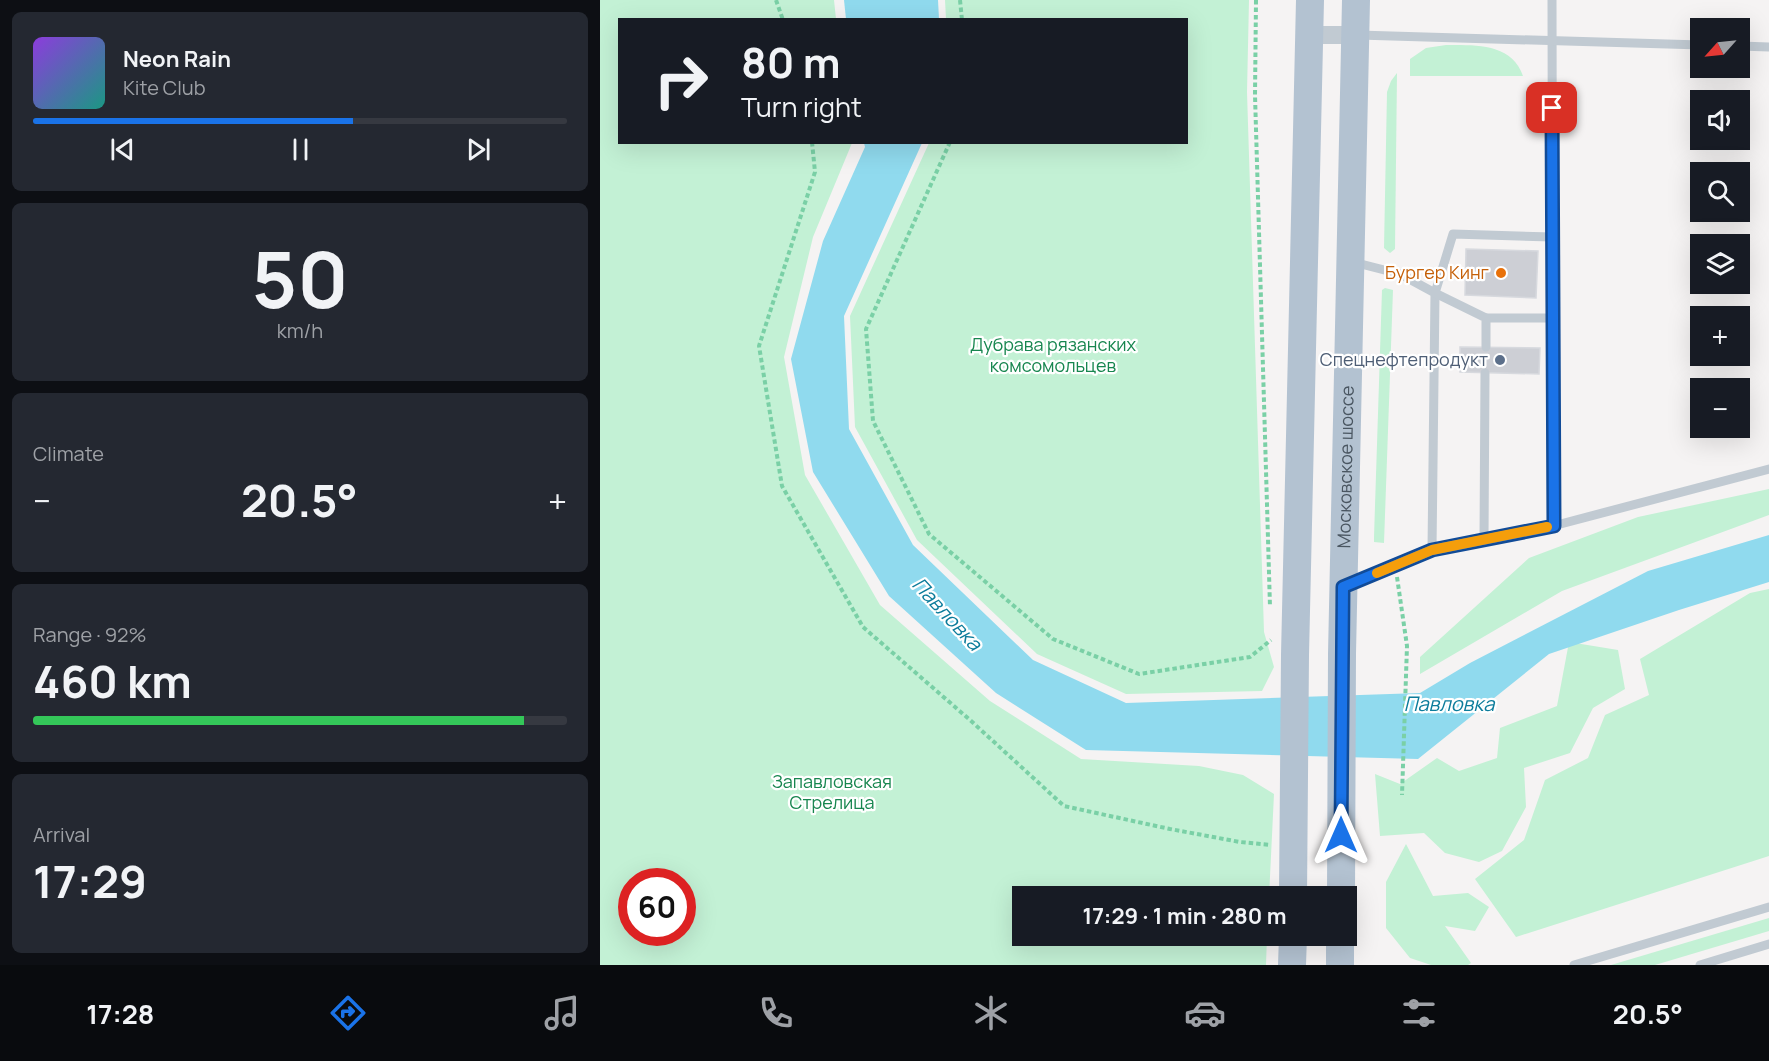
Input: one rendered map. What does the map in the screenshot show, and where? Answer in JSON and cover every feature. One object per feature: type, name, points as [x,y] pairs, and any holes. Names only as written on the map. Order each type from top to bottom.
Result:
[{"type":"main road","points":[[1292,886],[1286,840],[1284,652],[1310,0]]},
{"type":"main road","name":"Московское шоссе","points":[[1341,886],[1343,587],[1356,0]]},
{"type":"main road","points":[[1292,965],[1293,946]]},
{"type":"main road","points":[[1340,946],[1340,965]]},
{"type":"street","points":[[1310,35],[1355,35]]},
{"type":"lane","points":[[1552,0],[1554,526]]},
{"type":"lane","points":[[1355,35],[1690,45]]},
{"type":"lane","points":[[1750,46],[1769,47]]},
{"type":"lane","points":[[1432,550],[1435,293],[1453,234],[1552,237]]},
{"type":"lane","points":[[1350,262],[1400,274],[1486,318],[1553,318]]},
{"type":"lane","points":[[1486,318],[1486,347]]},
{"type":"lane","points":[[1484,540],[1485,373]]},
{"type":"lane","points":[[1343,587],[1432,550],[1554,526],[1769,469]]},
{"type":"lane","points":[[1574,965],[1769,907]]},
{"type":"lane","points":[[1700,965],[1769,945]]},
{"type":"path","points":[[776,0],[782,18]]},
{"type":"path","points":[[960,0],[962,18]]},
{"type":"path","points":[[1257,0],[1255,95],[1270,616]]},
{"type":"path","points":[[812,144],[815,172],[759,346],[782,486],[863,627],[1064,806],[1240,842],[1286,840]]},
{"type":"path","points":[[949,144],[866,329],[873,421],[929,534],[1053,639],[1139,674],[1250,657],[1271,640],[1284,652]]},
{"type":"path","points":[[1395,565],[1407,646],[1402,795]]},
{"type":"green space","name":"Запавловская Стрелица","points":[[600,0],[834,0],[836,18],[618,18],[618,144],[852,144],[813,237],[784,357],[805,475],[880,605],[990,701],[1081,759],[1199,766],[1243,775],[1274,794],[1270,886],[1012,886],[1012,946],[1267,946],[1266,965],[600,965]]},
{"type":"green space","name":"Дубрава рязанских комсомольцев","points":[[945,0],[1249,0],[1247,92],[1264,632],[1274,667],[1262,691],[1126,694],[1037,654],[917,540],[855,427],[850,316],[929,144],[1188,144],[1188,18],[946,18]]},
{"type":"green space","points":[[1446,45],[1480,46],[1501,52],[1518,65],[1523,76],[1410,76],[1410,59],[1426,48]]},
{"type":"green space","points":[[1397,73],[1395,249],[1390,253],[1384,248],[1387,92]]},
{"type":"green space","points":[[1385,288],[1393,290],[1384,543],[1374,542],[1374,537],[1382,290]]},
{"type":"green space","points":[[1769,489],[1769,515],[1562,591],[1420,674],[1420,657],[1529,558],[1638,517]]},
{"type":"green space","points":[[1769,589],[1769,856],[1516,937],[1475,879],[1524,840],[1545,780],[1588,758],[1605,715],[1649,695],[1640,659],[1750,593]]},
{"type":"green space","points":[[1569,642],[1618,650],[1625,689],[1593,708],[1570,753],[1524,768],[1526,807],[1502,851],[1479,862],[1445,853],[1424,833],[1380,836],[1375,774],[1400,784],[1437,758],[1459,771],[1497,758],[1500,728],[1557,706]]},
{"type":"green space","points":[[1406,844],[1433,896],[1468,893],[1489,907],[1475,931],[1445,926],[1471,963],[1468,965],[1431,965],[1410,958],[1386,928],[1386,882]]},
{"type":"green space","points":[[1769,918],[1769,931],[1655,965],[1611,965]]},
{"type":"water","points":[[844,0],[938,0],[939,18],[846,18]]},
{"type":"water","name":"Павловка","points":[[864,144],[922,144],[844,316],[849,429],[913,545],[1033,660],[1126,703],[1420,693],[1470,663],[1648,571],[1769,535],[1769,582],[1549,654],[1418,759],[1086,750],[996,693],[889,596],[813,472],[791,359],[823,241],[865,147]]},
{"type":"building","name":"Бургер Кинг","points":[[1466,249],[1538,251],[1536,298],[1465,295]]},
{"type":"building","name":"Спецнефтепродукт","points":[[1460,347],[1540,348],[1539,374],[1460,372]]},
{"type":"slow traffic","points":[[1377,573],[1432,550],[1547,527]]},
{"type":"place","name":"Бургер Кинг","points":[[1501,273]]},
{"type":"place","name":"Спецнефтепродукт","points":[[1500,360]]},
{"type":"route","points":[[1341,835],[1343,587],[1432,550],[1554,526],[1552,108]]}]
